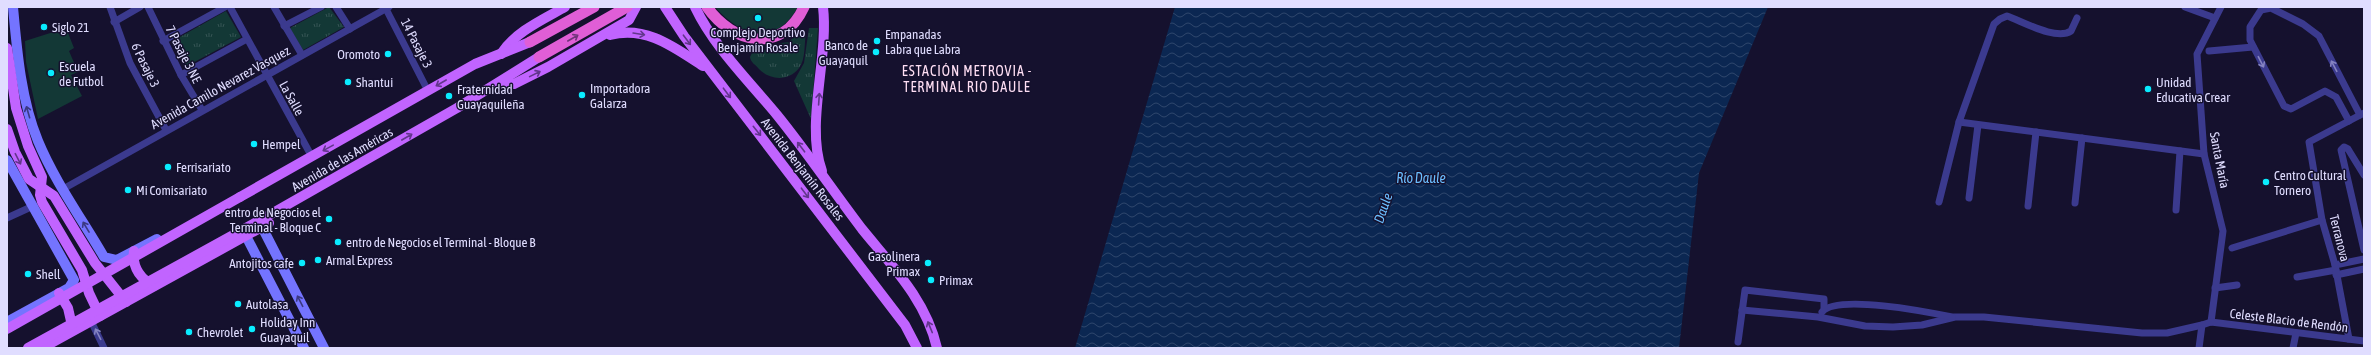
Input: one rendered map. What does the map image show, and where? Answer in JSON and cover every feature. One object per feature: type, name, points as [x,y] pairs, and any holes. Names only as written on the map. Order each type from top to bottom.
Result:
[{"type":"highway","points":[[530,42],[594,7]]},
{"type":"highway","points":[[539,57],[627,7]]},
{"type":"highway","points":[[707,7],[719,22],[734,34],[758,40],[772,37],[787,29],[804,7]]},
{"type":"main road","points":[[13,7],[26,105],[38,142],[63,188]]},
{"type":"main road","points":[[501,54],[507,45],[526,30],[564,7]]},
{"type":"main road","points":[[499,83],[514,84],[601,38],[628,20],[636,7]]},
{"type":"main road","name":"Avenida Benjamín Rosales","points":[[665,7],[710,71],[902,320],[917,348]]},
{"type":"main road","name":"Avenida Benjamín Rosales","points":[[695,7],[711,35],[778,117],[908,285],[921,306],[937,348]]},
{"type":"main road","points":[[823,7],[824,29],[816,136],[819,162],[825,178]]},
{"type":"main road","points":[[601,38],[628,32],[651,36],[670,45],[710,71]]},
{"type":"main road","name":"Avenida de las Américas","points":[[7,329],[475,64],[530,42]]},
{"type":"main road","points":[[7,48],[16,108],[28,146],[42,176],[40,195],[42,202],[82,270],[95,319]]},
{"type":"main road","name":"Avenida de las Américas","points":[[28,348],[260,224],[499,83],[539,57]]},
{"type":"main road","points":[[7,129],[15,152],[29,178],[54,196],[95,263],[111,282],[118,295],[127,303]]},
{"type":"main road","points":[[7,160],[31,206],[72,275],[73,284],[60,293],[7,322]]},
{"type":"main road","name":"Avenida de las Américas","points":[[63,188],[107,260],[117,260],[226,200],[250,191]]},
{"type":"main road","points":[[42,348],[73,330],[127,303],[246,236],[260,224],[324,348]]},
{"type":"main road","points":[[246,236],[304,348]]},
{"type":"main road","points":[[134,251],[132,263],[135,269],[147,283],[155,287]]},
{"type":"main road","points":[[266,273],[281,265]]},
{"type":"main road","points":[[60,293],[68,308],[73,330]]},
{"type":"street","name":"6 Pasaje 3","points":[[110,7],[114,22],[130,63],[166,130]]},
{"type":"street","points":[[114,22],[140,7]]},
{"type":"street","name":"7 Pasaje 3 NE","points":[[148,7],[181,75],[202,110]]},
{"type":"street","points":[[164,41],[225,7]]},
{"type":"street","name":"La Salle","points":[[230,7],[312,157]]},
{"type":"street","points":[[274,7],[302,55]]},
{"type":"street","points":[[284,26],[321,7]]},
{"type":"street","points":[[336,7],[350,28]]},
{"type":"street","points":[[2184,7],[2215,18]]},
{"type":"street","name":"Santa María","points":[[2211,322],[2223,231],[2204,154],[2197,54],[2220,7]]},
{"type":"street","name":"Avenida Camilo Nevarez Vasquez","points":[[63,188],[386,8]]},
{"type":"street","name":"14 Pasaje 3","points":[[386,8],[428,91]]},
{"type":"street","points":[[2271,8],[2303,24],[2319,36],[2362,114],[2349,121],[2336,97],[2325,91],[2291,109],[2284,106],[2253,47],[2249,34],[2250,27],[2261,10],[2271,8]]},
{"type":"street","points":[[1939,202],[1959,122],[1994,24],[2007,16],[2038,29],[2066,34],[2071,31],[2077,18]]},
{"type":"street","points":[[181,75],[247,39]]},
{"type":"street","points":[[2209,51],[2253,47]]},
{"type":"street","name":"Terranova","points":[[2349,121],[2309,142],[2322,220],[2336,270],[2349,339]]},
{"type":"street","points":[[1959,122],[2204,154]]},
{"type":"street","points":[[1969,198],[1978,125]]},
{"type":"street","points":[[2028,206],[2036,132]]},
{"type":"street","points":[[2075,203],[2082,138]]},
{"type":"street","points":[[2364,175],[2348,149],[2344,148],[2341,150],[2364,250]]},
{"type":"street","points":[[2176,210],[2180,151]]},
{"type":"street","points":[[7,218],[31,206]]},
{"type":"street","points":[[2232,248],[2322,220]]},
{"type":"street","points":[[2336,270],[2364,259]]},
{"type":"street","points":[[2297,276],[2336,270],[2364,269]]},
{"type":"street","points":[[2215,288],[2237,286]]},
{"type":"street","points":[[1738,342],[1745,290],[1824,299],[1824,309]]},
{"type":"street","points":[[1818,317],[1824,309],[1831,306],[1863,304],[1908,309],[1955,317],[1984,317],[2142,332],[2167,333],[2211,322]]},
{"type":"street","points":[[1742,310],[1818,317],[1865,326],[1893,327],[1922,325],[1955,317]]},
{"type":"street","points":[[95,319],[104,348]]},
{"type":"street","name":"Celeste Blacio de Rendón","points":[[2211,322],[2364,341]]},
{"type":"street","points":[[2199,348],[2202,325]]},
{"type":"street","points":[[2293,348],[2296,333]]},
{"type":"green space","points":[[329,7],[344,27],[303,50],[290,28]]},
{"type":"green space","name":"Complejo Deportivo Benjamín Rosale","points":[[715,7],[798,7],[789,20],[779,29],[768,33],[758,34],[747,31],[736,25]]},
{"type":"green space","points":[[226,11],[241,37],[185,67],[171,42]]},
{"type":"green space","name":"Escuela de Futbol","points":[[66,28],[74,48],[69,51],[78,72],[71,75],[82,96],[38,119],[26,62],[25,41]]},
{"type":"green space","points":[[809,28],[818,28],[811,119],[794,81],[804,63]]},
{"type":"green space","points":[[801,29],[806,32],[804,56],[795,73],[790,76],[779,78],[774,77],[763,73],[751,61],[750,57],[753,51],[759,49],[769,51],[781,43],[789,42]]},
{"type":"water","name":"Río Daule","points":[[1175,7],[1768,7],[1699,173],[1679,348],[1075,348]]},
{"type":"place","name":"Complejo Deportivo Benjamín Rosale","points":[[758,18]]},
{"type":"place","name":"Siglo 21","points":[[44,27]]},
{"type":"place","name":"Empanadas Labra que Labra","points":[[877,41]]},
{"type":"place","name":"Banco de Guayaquil","points":[[876,52]]},
{"type":"place","name":"Oromoto","points":[[388,54]]},
{"type":"place","name":"Escuela de Futbol","points":[[51,73]]},
{"type":"place","name":"Shantui","points":[[348,82]]},
{"type":"place","name":"Unidad Educativa Crear","points":[[2148,89]]},
{"type":"place","name":"Importadora Galarza","points":[[582,95]]},
{"type":"place","name":"Fraternidad Guayaquileña","points":[[449,96]]},
{"type":"place","name":"Hempel","points":[[254,144]]},
{"type":"place","name":"Ferrisariato","points":[[168,167]]},
{"type":"place","name":"Centro Cultural Tornero","points":[[2266,182]]},
{"type":"place","name":"Mi Comisariato","points":[[128,190]]},
{"type":"place","name":"entro de Negocios el Terminal - Bloque C","points":[[329,219]]},
{"type":"place","name":"entro de Negocios el Terminal - Bloque B","points":[[338,242]]},
{"type":"place","name":"Armal Express","points":[[318,260]]},
{"type":"place","name":"Antojitos cafe","points":[[302,263]]},
{"type":"place","name":"Gasolinera Primax","points":[[928,263]]},
{"type":"place","name":"Shell","points":[[28,274]]},
{"type":"place","name":"Primax","points":[[931,280]]},
{"type":"place","name":"Autolasa","points":[[238,304]]},
{"type":"place","name":"Holiday Inn Guayaquil","points":[[252,329]]},
{"type":"place","name":"Chevrolet","points":[[189,332]]},
{"type":"district","name":"ESTACIÓN METROVIA - TERMINAL RIO DAULE","points":[[967,80]]},
{"type":"water label","name":"Daule","points":[[1383,208]]}]
